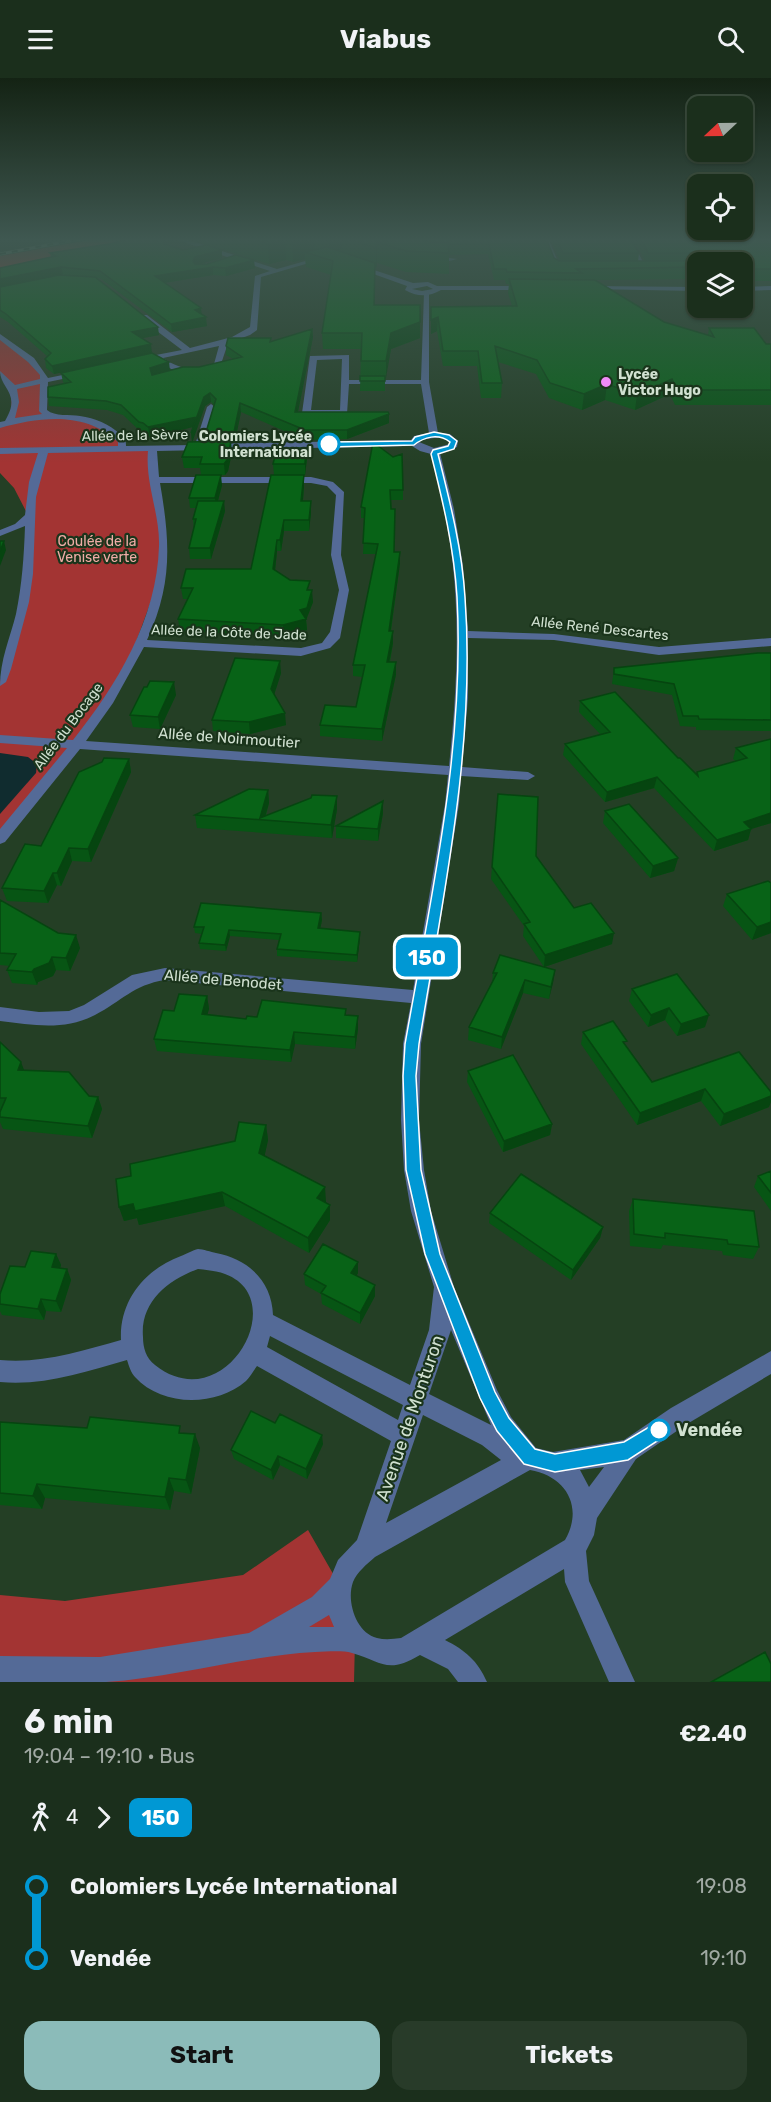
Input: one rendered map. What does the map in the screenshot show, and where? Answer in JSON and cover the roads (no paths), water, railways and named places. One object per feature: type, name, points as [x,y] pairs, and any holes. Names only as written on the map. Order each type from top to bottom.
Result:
[{"type":"street","points":[[138,313],[187,350]]},
{"type":"street","points":[[132,362],[241,338],[253,331],[255,313]]},
{"type":"street","points":[[426,313],[425,382],[436,419],[434,435]]},
{"type":"street","points":[[0,336],[31,360],[46,379],[44,411],[50,417]]},
{"type":"street","points":[[156,357],[178,374],[217,365],[224,343]]},
{"type":"street","points":[[346,357],[345,382],[344,412],[306,413],[313,358],[346,357]]},
{"type":"street","points":[[0,372],[12,388],[13,415],[4,424]]},
{"type":"street","points":[[12,388],[85,372]]},
{"type":"street","points":[[345,382],[425,382]]},
{"type":"street","points":[[199,447],[211,406]]},
{"type":"street","points":[[4,424],[50,417],[90,421],[107,428],[122,441],[122,449]]},
{"type":"street","points":[[434,435],[447,436],[454,441],[451,448],[435,451],[420,448],[414,443],[417,438],[434,435]]},
{"type":"street","name":"Allée de la Sèvre","points":[[0,451],[414,443]]},
{"type":"street","name":"Allée du Bocage","points":[[0,839],[91,725],[125,672],[140,643],[154,604],[163,560],[162,523],[151,454],[153,448]]},
{"type":"street","points":[[0,682],[18,627],[26,586],[33,477],[44,450]]},
{"type":"street","name":"Avenue de Monturon","points":[[435,451],[453,528],[461,597],[462,698],[456,770],[410,1076],[414,1170],[421,1211],[444,1287],[489,1398],[503,1425],[526,1459]]},
{"type":"street","name":"Allée de la Côte de Jade","points":[[140,643],[301,652],[315,650],[326,646],[334,638],[344,590],[336,555],[341,494],[330,484],[311,480],[154,480]]},
{"type":"street","points":[[0,532],[19,526],[29,517]]},
{"type":"street","name":"Allée René Descartes","points":[[462,634],[554,637],[659,651],[771,642]]},
{"type":"street","name":"Allée de Noirmoutier","points":[[0,739],[528,776]]},
{"type":"street","name":"Allée de Benodet","points":[[0,1014],[51,1020],[70,1017],[87,1011],[136,979],[165,974],[420,998]]},
{"type":"street","points":[[198,1259],[219,1260],[235,1266],[249,1277],[263,1302],[264,1322],[261,1339],[254,1352],[238,1372],[214,1386],[188,1390],[162,1384],[146,1372],[133,1348],[132,1316],[147,1288],[162,1274],[177,1265],[198,1259]]},
{"type":"street","name":"Avenue de Monturon","points":[[366,1548],[440,1330],[444,1287]]},
{"type":"street","points":[[264,1322],[490,1437],[526,1459]]},
{"type":"street","points":[[0,1371],[38,1370],[133,1348]]},
{"type":"street","points":[[254,1352],[405,1436]]},
{"type":"street","points":[[586,1513],[628,1451],[679,1416],[771,1362]]},
{"type":"street","points":[[555,1463],[628,1451]]},
{"type":"street","points":[[254,1645],[321,1606],[340,1586],[350,1563],[366,1548],[526,1459],[542,1458],[555,1463],[576,1483],[586,1513],[584,1531],[574,1549],[422,1642],[393,1653],[371,1650],[355,1640],[348,1630],[340,1608],[340,1586]]},
{"type":"street","points":[[574,1549],[577,1582],[622,1682]]},
{"type":"street","points":[[0,1669],[35,1671],[113,1668],[254,1645],[338,1638],[355,1640]]},
{"type":"street","points":[[422,1642],[457,1660],[474,1682]]},
{"type":"water","points":[[0,753],[28,757],[37,764],[36,773],[0,814]]},
{"type":"place","name":"Lycée Victor Hugo","points":[[606,382]]},
{"type":"place","name":"Colomiers Lycée International","points":[[329,444]]},
{"type":"place","name":"Vendée","points":[[659,1430]]},
{"type":"park label","name":"Coulée de la Venise verte","points":[[97,550]]}]
